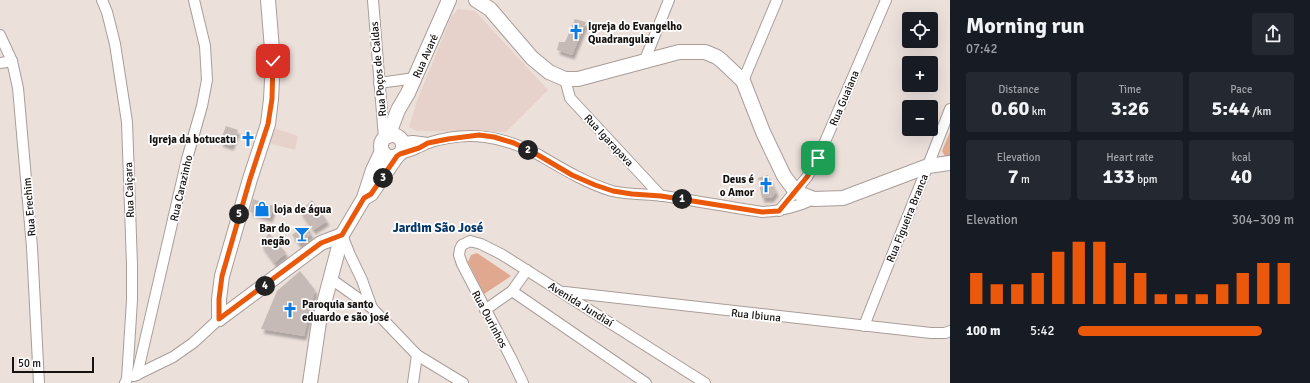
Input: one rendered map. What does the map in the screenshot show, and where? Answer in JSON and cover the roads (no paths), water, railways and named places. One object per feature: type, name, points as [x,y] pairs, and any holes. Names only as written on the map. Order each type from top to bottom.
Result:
[{"type":"main road","points":[[219,319],[219,299],[222,276],[250,179],[268,124],[272,99],[273,61],[268,0]]},
{"type":"main road","name":"Rua Avaré","points":[[310,383],[319,322],[342,235],[364,198],[368,185],[393,145],[398,110],[408,93],[449,0]]},
{"type":"main road","name":"Rua Avaré","points":[[441,19],[458,0]]},
{"type":"main road","points":[[476,0],[489,5],[532,58],[549,72],[565,79],[578,79],[679,52],[705,52],[722,61],[743,81],[763,132],[784,176],[796,192],[818,199],[843,198],[928,166],[950,163]]},
{"type":"main road","points":[[219,319],[321,243],[342,235]]},
{"type":"street","name":"Rua Caiçara","points":[[102,0],[107,12],[115,44],[127,122],[132,300],[126,381]]},
{"type":"street","name":"Rua Carazinho","points":[[137,375],[187,159],[202,106],[207,80],[205,46],[194,0]]},
{"type":"street","name":"Rua Poços de Caldas","points":[[373,0],[379,83],[393,145]]},
{"type":"street","points":[[644,62],[669,0]]},
{"type":"street","points":[[743,81],[777,0]]},
{"type":"street","name":"Rua Guaiana","points":[[779,211],[796,192],[818,158],[886,0]]},
{"type":"street","name":"Rua Erechim","points":[[0,35],[12,61],[18,88],[32,247],[39,383]]},
{"type":"street","points":[[0,63],[12,61]]},
{"type":"street","points":[[379,83],[414,78]]},
{"type":"street","name":"Rua Igarapava","points":[[565,79],[570,98],[661,196]]},
{"type":"street","name":"Rua Figueira Branca","points":[[864,326],[950,109]]},
{"type":"street","points":[[393,145],[419,148],[428,143],[479,135],[494,137],[514,143],[572,175],[595,185],[620,192],[661,196],[762,212],[779,211],[818,199]]},
{"type":"street","points":[[342,235],[362,280],[372,308]]},
{"type":"street","name":"Avenida Jundiaí","points":[[459,255],[462,245],[466,242],[475,242],[501,254],[705,383]]},
{"type":"street","name":"Rua Ourinhos","points":[[459,255],[466,275],[511,358],[521,382]]},
{"type":"street","points":[[485,310],[512,291],[527,270]]},
{"type":"street","points":[[331,279],[372,308],[417,354],[463,383]]},
{"type":"street","points":[[512,291],[646,383]]},
{"type":"street","name":"Rua Ibiuna","points":[[562,292],[931,334],[950,331]]},
{"type":"street","points":[[126,381],[173,357],[219,319]]},
{"type":"street","points":[[413,383],[417,354]]},
{"type":"place","name":"Igreja do Evangelho Quadrangular","points":[[576,32]]},
{"type":"place","name":"Igreja da botucatu","points":[[248,139]]},
{"type":"place","name":"Deus é o Amor","points":[[766,185]]},
{"type":"place","name":"loja de água","points":[[262,209]]},
{"type":"place","name":"Bar do negão","points":[[302,234]]},
{"type":"place","name":"Paroquia santo eduardo e são josé","points":[[290,310]]},
{"type":"district","name":"Jardim São José","points":[[438,227]]}]
